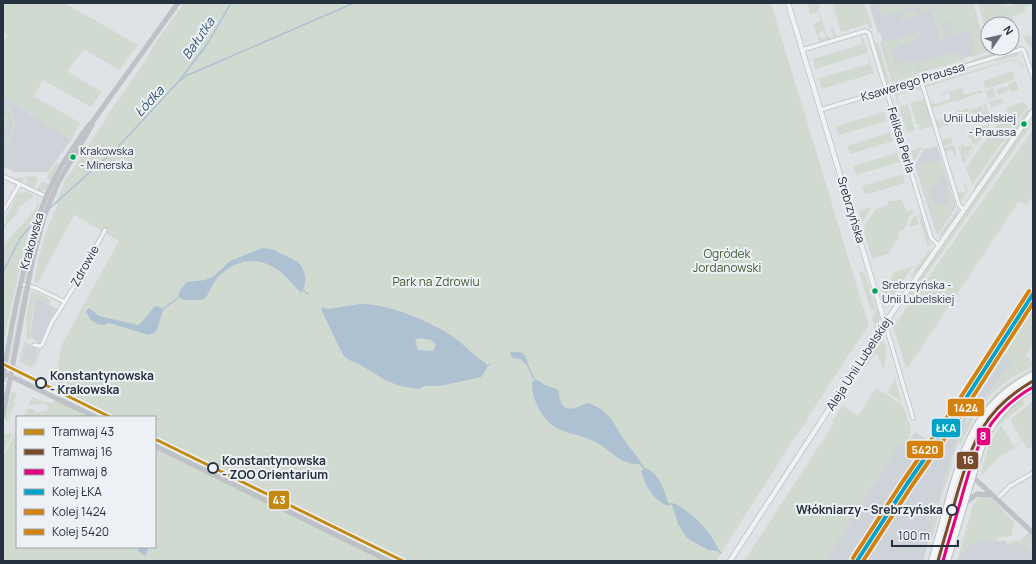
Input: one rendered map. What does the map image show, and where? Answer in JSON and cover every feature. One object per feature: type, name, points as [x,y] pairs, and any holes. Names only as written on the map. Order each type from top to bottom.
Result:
[{"type":"main road","name":"Krakowska","points":[[3,380],[21,284],[35,227],[46,197],[66,157],[83,132],[93,121],[178,3]]},
{"type":"main road","name":"Krakowska","points":[[3,416],[36,246],[44,217],[66,170],[87,135],[93,121]]},
{"type":"main road","points":[[4,372],[94,416]]},
{"type":"main road","points":[[932,561],[958,470],[971,436],[984,415],[1005,393],[1033,375]]},
{"type":"main road","points":[[948,561],[981,446],[992,426],[1009,405],[1033,388]]},
{"type":"main road","points":[[156,446],[389,561]]},
{"type":"main road","points":[[958,470],[972,476],[1033,533]]},
{"type":"main road","points":[[965,503],[974,495],[979,494],[995,498]]},
{"type":"street","name":"Srebrzyńska","points":[[788,3],[913,418]]},
{"type":"street","name":"Feliksa Perla","points":[[802,50],[865,31],[868,32],[931,238],[939,246]]},
{"type":"street","name":"Ksawerego Praussa","points":[[820,110],[1022,49],[1033,77]]},
{"type":"street","points":[[921,80],[959,205],[964,210]]},
{"type":"street","name":"Aleja Unii Lubelskiej","points":[[730,561],[885,323],[1033,111]]},
{"type":"street","points":[[3,176],[46,197],[50,202]]},
{"type":"street","points":[[3,212],[20,184]]},
{"type":"street","name":"Zdrowie","points":[[34,345],[42,345],[48,330],[105,230]]},
{"type":"street","points":[[21,284],[38,289],[65,302]]},
{"type":"street","points":[[995,498],[1010,486],[1033,473]]},
{"type":"shaded area","points":[[871,3],[973,3],[980,28],[980,54],[892,81],[880,42],[883,41],[880,32],[878,33],[870,7]]},
{"type":"shaded area","points":[[3,97],[71,140],[48,172],[15,172],[3,166]]},
{"type":"shaded area","points":[[937,146],[956,207],[938,234],[936,232],[915,165],[924,149]]},
{"type":"shaded area","points":[[1033,289],[1033,305],[1001,354],[1012,361],[990,392],[978,404],[967,419],[945,476],[939,504],[933,501],[926,519],[933,523],[923,561],[825,561],[899,444],[905,447],[915,432],[930,442],[984,356],[988,359]]},
{"type":"shaded area","points":[[36,298],[57,309],[49,321],[40,343],[30,337]]},
{"type":"shaded area","points":[[27,345],[38,349],[33,362],[22,357]]},
{"type":"shaded area","points":[[968,523],[988,541],[1006,541],[1007,544],[1015,541],[1033,550],[1033,561],[957,561]]},
{"type":"green space","points":[[3,3],[65,3],[138,45],[119,70],[84,49],[67,71],[102,92],[91,107],[43,80],[34,96],[80,123],[71,140],[3,97],[3,42],[8,36],[3,32]]},
{"type":"green space","name":"Park na Zdrowiu","points":[[184,3],[771,3],[869,326],[792,442],[716,561],[3,561],[3,458],[16,431],[16,548],[156,548],[156,416],[24,416],[27,409],[34,409],[35,413],[49,410],[46,404],[28,405],[32,397],[45,402],[53,403],[58,384],[58,364],[61,346],[119,241],[74,215],[38,283],[35,282],[37,264],[43,242],[58,205],[56,204],[65,180],[147,58],[155,43]]},
{"type":"green space","points":[[821,3],[819,4],[820,7],[818,8],[827,35],[830,38],[834,37],[830,28],[833,27],[836,37],[819,42],[817,37],[820,36],[822,39],[826,37],[824,31],[819,33],[820,35],[817,36],[813,24],[821,21],[818,12],[810,14],[808,5]]},
{"type":"green space","points":[[832,3],[864,3],[873,28],[869,28],[868,24],[841,32]]},
{"type":"green space","points":[[877,3],[916,3],[917,6],[881,17]]},
{"type":"green space","points":[[918,3],[931,3],[933,9],[921,12]]},
{"type":"green space","points":[[933,3],[972,4],[980,31],[980,54],[973,56],[971,49],[974,46],[970,31],[953,36],[949,21],[942,24],[946,38],[940,40],[932,11],[935,10]]},
{"type":"green space","points":[[978,3],[994,3],[1008,6],[1018,3],[1033,3],[1025,7],[1025,12],[1012,16],[982,16]]},
{"type":"green space","points":[[917,10],[917,15],[902,20],[900,15]]},
{"type":"green space","points":[[923,31],[924,34],[913,38],[914,42],[904,45],[896,39]]},
{"type":"green space","points":[[862,35],[868,53],[815,69],[813,59],[863,44],[860,36]]},
{"type":"green space","points":[[1029,35],[1032,36],[1033,46],[1029,47],[1023,37]]},
{"type":"green space","points":[[892,39],[902,45],[891,49],[896,65],[914,60],[918,74],[893,82],[891,80],[880,42],[893,81],[882,42]]},
{"type":"green space","points":[[878,42],[890,83],[887,83],[875,43]]},
{"type":"green space","points":[[956,52],[961,53],[964,60],[920,73],[934,68],[920,72],[917,63]]},
{"type":"green space","points":[[867,56],[874,73],[822,89],[818,78],[866,65],[869,63]]},
{"type":"green space","points":[[983,56],[990,56],[974,61],[973,59]]},
{"type":"green space","points":[[1008,56],[1017,56],[996,62],[995,60]]},
{"type":"green space","points":[[1012,59],[1023,64],[1024,67],[1021,67],[1018,62],[1014,63],[1014,61],[1010,61],[926,87],[925,85]]},
{"type":"green space","points":[[965,61],[965,63],[921,76],[921,75]]},
{"type":"green space","points":[[1013,71],[1015,79],[985,89],[983,81]]},
{"type":"green space","points":[[919,75],[919,77],[892,85],[892,83]]},
{"type":"green space","points":[[1016,81],[1019,90],[1013,92],[1012,90],[1010,91],[1008,84]]},
{"type":"green space","points":[[921,86],[921,89],[906,92],[897,96],[898,104],[895,94]]},
{"type":"green space","points":[[1007,86],[1008,91],[998,95],[996,89]]},
{"type":"green space","points":[[962,88],[964,95],[982,90],[983,93],[975,94],[955,102],[954,101],[932,108],[932,100],[935,104],[951,99],[949,93],[940,94]]},
{"type":"green space","points":[[993,88],[996,97],[988,99],[986,91]]},
{"type":"green space","points":[[1002,98],[1003,103],[991,108],[989,102]]},
{"type":"green space","points":[[925,99],[933,126],[919,130],[918,127],[920,126],[917,124],[910,103]]},
{"type":"green space","points":[[3,101],[12,112],[15,124],[12,136],[3,147],[4,142],[11,132],[13,123],[11,115],[3,105]]},
{"type":"green space","points":[[1023,102],[1028,106],[972,185],[966,168],[1010,106]]},
{"type":"green space","points":[[983,103],[985,103],[989,114],[938,128],[936,120],[939,119],[941,125],[957,120],[955,112],[961,110],[963,111],[963,109],[968,108],[971,116],[985,112]]},
{"type":"green space","points":[[908,105],[915,130],[907,133],[899,107]]},
{"type":"green space","points":[[982,106],[984,111],[971,115],[970,110]]},
{"type":"green space","points":[[898,108],[905,133],[903,134],[895,110]]},
{"type":"green space","points":[[1028,108],[1030,110],[976,187],[973,188]]},
{"type":"green space","points":[[884,112],[887,121],[838,135],[836,126]]},
{"type":"green space","points":[[3,115],[10,119],[3,131]]},
{"type":"green space","points":[[955,115],[956,119],[942,124],[941,119]]},
{"type":"green space","points":[[1030,122],[1032,124],[911,297],[909,296],[912,289],[1021,133],[1026,127],[1028,128]]},
{"type":"green space","points":[[989,124],[990,126],[976,146],[975,145],[986,128],[968,133],[968,131]]},
{"type":"green space","points":[[1033,129],[1033,196],[1027,205],[1019,201],[909,366],[906,368],[893,327]]},
{"type":"green space","points":[[979,130],[982,133],[974,145],[971,143],[970,138],[968,138],[968,133]]},
{"type":"green space","points":[[890,132],[893,141],[850,154],[847,146]]},
{"type":"green space","points":[[951,137],[953,143],[944,146],[942,140]]},
{"type":"green space","points":[[963,144],[965,147],[969,146],[970,144],[973,146],[966,156],[963,155],[960,145]]},
{"type":"green space","points":[[954,145],[957,155],[954,156],[952,150],[946,152],[944,148]]},
{"type":"green space","points":[[959,145],[965,159],[975,147],[964,163],[958,146]]},
{"type":"green space","points":[[921,147],[922,148],[914,161],[911,151]]},
{"type":"green space","points":[[897,153],[900,162],[856,175],[853,166]]},
{"type":"green space","points":[[941,159],[946,176],[942,177],[943,179],[938,177],[937,179],[941,183],[929,188],[935,206],[948,203],[946,195],[949,193],[945,181],[947,181],[955,207],[938,233],[917,166]]},
{"type":"green space","points":[[56,163],[59,164],[51,181],[47,176]]},
{"type":"green space","points":[[903,174],[905,183],[865,195],[862,186]]},
{"type":"green space","points":[[35,176],[38,180],[34,188],[26,184],[27,180],[24,178],[22,183],[14,180],[16,178]]},
{"type":"green space","points":[[41,182],[49,184],[46,190],[41,192],[37,190]]},
{"type":"green space","points":[[964,184],[966,184],[968,191],[961,201],[958,193],[966,191]]},
{"type":"green space","points":[[24,191],[33,195],[33,198],[31,200],[30,198],[28,199],[28,201],[19,207],[17,210],[18,212],[3,229],[3,223],[7,221],[5,219],[18,193],[19,194]]},
{"type":"green space","points":[[34,196],[38,198],[39,201],[38,208],[30,224],[3,343],[3,242],[5,243],[34,211],[38,201]]},
{"type":"green space","points":[[902,200],[907,212],[913,210],[913,212],[903,231],[901,230],[898,234],[900,236],[888,254],[872,259],[863,228],[876,209],[887,205],[888,201]]},
{"type":"green space","points":[[46,203],[47,204],[34,243],[26,281],[32,244]]},
{"type":"green space","points":[[870,207],[871,209],[862,223],[859,211]]},
{"type":"green space","points":[[958,208],[958,213],[942,236],[938,237]]},
{"type":"green space","points":[[918,214],[921,215],[930,244],[928,248]]},
{"type":"green space","points":[[916,215],[919,224],[910,227],[909,225],[913,217]]},
{"type":"green space","points":[[931,247],[921,267],[911,277],[910,276]]},
{"type":"green space","points":[[913,266],[898,288],[893,285],[894,281],[891,280],[893,273]]},
{"type":"green space","points":[[862,271],[865,274],[870,289],[868,290],[876,308],[871,311],[859,272]]},
{"type":"green space","points":[[881,286],[889,286],[887,299],[885,299]]},
{"type":"green space","points":[[890,286],[898,289],[890,299],[888,299]]},
{"type":"green space","points":[[25,289],[12,358],[10,357],[23,291]]},
{"type":"green space","points":[[34,291],[50,299],[51,301],[49,305],[36,298],[30,328],[31,338],[29,341],[25,337],[27,332],[26,317],[31,292]]},
{"type":"green space","points":[[1033,305],[1033,345],[1026,356],[1033,361],[1033,366],[998,388],[989,397],[974,418],[961,444],[958,441],[968,421],[975,410],[996,385],[1012,361],[1001,354]]},
{"type":"green space","points":[[876,310],[878,310],[880,320],[876,330],[873,326],[874,324],[872,319]]},
{"type":"green space","points":[[882,339],[886,350],[884,370],[878,355],[875,354],[868,364],[862,367],[880,340]]},
{"type":"green space","points":[[24,342],[31,346],[27,345],[22,357],[33,362],[38,349],[41,350],[36,363],[31,368],[19,362]]},
{"type":"green space","points":[[15,365],[26,371],[22,379],[16,374],[17,371],[15,369]]},
{"type":"green space","points":[[1033,368],[1033,370],[1006,387],[998,394],[984,409],[972,426],[983,408],[998,392],[1014,379]]},
{"type":"green space","points":[[895,379],[902,402],[887,392]]},
{"type":"green space","points":[[876,388],[903,405],[911,426],[909,440],[905,447],[899,444],[825,561],[744,561],[834,423],[832,421],[843,405],[858,416]]},
{"type":"green space","points":[[12,392],[17,393],[14,401],[15,404],[7,422],[5,419]]},
{"type":"green space","points":[[1023,400],[1024,405],[995,428],[985,447],[1000,418],[1007,410]]},
{"type":"green space","points":[[1033,401],[1033,447],[1028,449],[1012,425],[1011,419]]},
{"type":"green space","points":[[1001,425],[1014,446],[1020,442],[1018,437],[1022,442],[999,457],[982,475],[981,471],[990,442]]},
{"type":"green space","points":[[4,434],[13,434],[3,454]]},
{"type":"green space","points":[[951,460],[953,462],[939,504],[945,475]]},
{"type":"green space","points":[[950,480],[951,481],[942,514],[942,507]]},
{"type":"green space","points":[[979,496],[990,498],[1002,508],[1014,522],[1011,536],[998,537],[998,541],[976,542],[967,548],[957,561],[973,505]]},
{"type":"green space","points":[[933,501],[939,504],[939,514],[932,537],[927,545],[933,523],[925,519]]},
{"type":"green space","points":[[1028,532],[1033,536],[1033,555],[1023,546],[1014,542],[1013,545],[1005,545],[1005,541],[1007,544],[1015,541],[1020,541]]},
{"type":"water","points":[[263,248],[272,249],[301,265],[305,277],[305,285],[301,293],[285,275],[275,268],[267,264],[251,261],[243,262],[227,269],[217,278],[203,300],[183,300],[178,295],[187,282],[205,280],[214,276],[230,261]]},
{"type":"water","points":[[360,304],[396,310],[422,320],[455,338],[486,363],[487,368],[481,377],[440,386],[424,386],[419,389],[400,386],[385,380],[344,356],[321,309],[322,307],[328,309]],"holes":[[[420,338],[431,340],[436,345],[433,351],[418,350],[415,340]]]},
{"type":"water","points":[[156,306],[162,308],[163,310],[157,330],[149,335],[109,323],[103,325],[97,324],[91,320],[86,312],[89,308],[99,316],[138,325]]},
{"type":"water","points":[[511,352],[520,352],[524,354],[528,363],[525,364],[521,359],[512,358]]},
{"type":"water","points":[[537,380],[545,385],[557,389],[561,402],[566,408],[569,409],[587,403],[601,409],[606,413],[643,466],[642,467],[639,464],[633,464],[622,460],[590,439],[566,432],[552,425],[539,409],[535,399],[532,389],[532,382]]},
{"type":"water","points":[[645,468],[655,474],[661,484],[669,505],[667,506],[662,503],[650,492],[641,471]]},
{"type":"water","points":[[674,503],[701,523],[711,536],[719,551],[708,550],[687,538],[678,524],[672,505]]},
{"type":"water","points":[[139,548],[149,548],[145,556],[138,551]]},
{"type":"waterway","name":"Bałutka","points":[[179,81],[208,43],[231,3]]},
{"type":"waterway","name":"Łódka","points":[[50,208],[117,148],[178,82],[188,75],[354,3]]},
{"type":"waterway","name":"Łódka","points":[[3,272],[21,237],[36,221]]},
{"type":"waterway","points":[[303,290],[308,294]]},
{"type":"waterway","points":[[163,309],[179,297]]},
{"type":"waterway","points":[[527,364],[535,381]]},
{"type":"railway","points":[[866,561],[924,475]]},
{"type":"railway","points":[[853,561],[888,507]]},
{"type":"tram line","name":"43","points":[[3,364],[108,416]]},
{"type":"tram line","name":"16","points":[[938,561],[963,475],[982,428],[1002,403],[1033,381]]},
{"type":"tram line","name":"8","points":[[943,561],[972,462],[985,433],[1004,409],[1017,397],[1033,387]]},
{"type":"tram line","name":"43","points":[[156,439],[403,561]]},
{"type":"rail line","name":"5420","points":[[853,558],[903,481],[959,400],[1029,291]]},
{"type":"rail line","name":"ŁKA","points":[[857,561],[907,484],[963,403],[1033,294]]},
{"type":"rail line","name":"1424","points":[[863,561],[911,487],[967,406],[1033,303]]},
{"type":"place","name":"Unii Lubelskiej - Praussa","points":[[1024,124]]},
{"type":"place","name":"Krakowska - Minerska","points":[[73,157]]},
{"type":"place","name":"Srebrzyńska - Unii Lubelskiej","points":[[875,291]]},
{"type":"place","name":"Konstantynowska - Krakowska","points":[[41,383]]},
{"type":"place","name":"Konstantynowska - ZOO Orientarium","points":[[213,468]]},
{"type":"place","name":"Włókniarzy - Srebrzyńska","points":[[952,510]]},
{"type":"park label","name":"Ogródek Jordanowski","points":[[727,261]]}]
